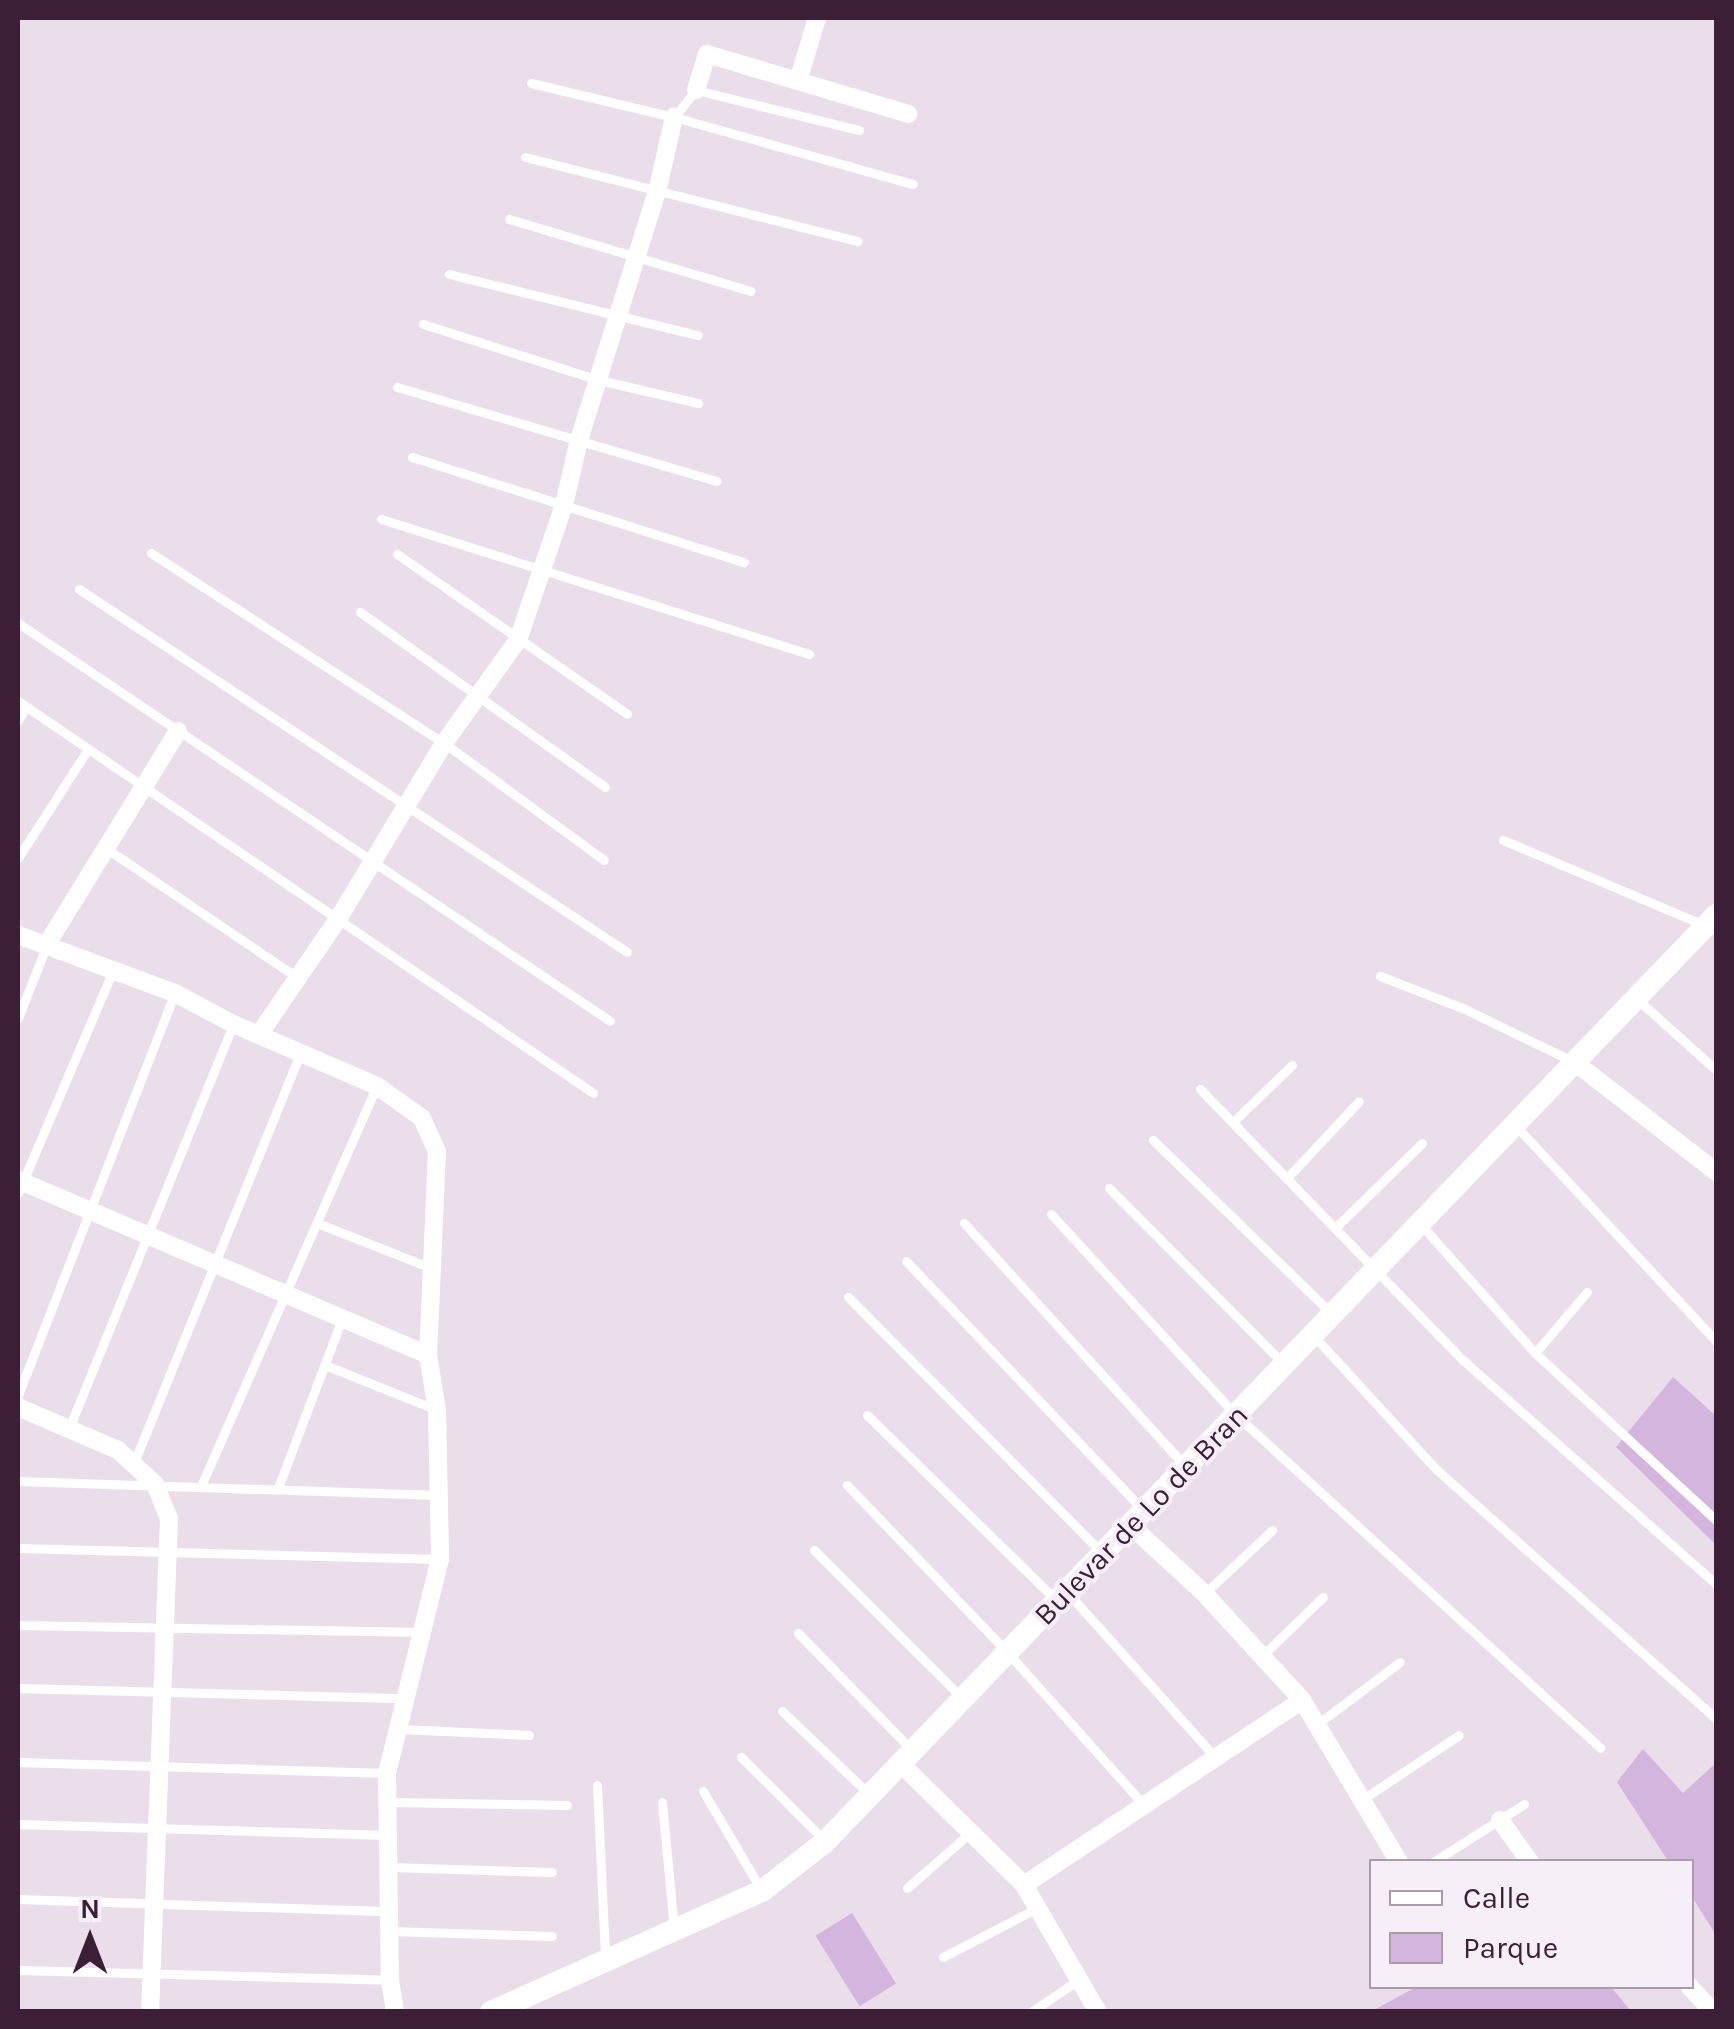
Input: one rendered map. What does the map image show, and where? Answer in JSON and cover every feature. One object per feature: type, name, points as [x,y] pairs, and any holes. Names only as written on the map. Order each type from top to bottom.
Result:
[{"type":"street","points":[[798,81],[817,18]]},
{"type":"street","points":[[696,90],[708,54],[908,114]]},
{"type":"street","points":[[260,1033],[295,976],[338,919],[444,743],[518,640],[564,505],[579,440],[658,188],[674,116]]},
{"type":"street","points":[[47,944],[146,790],[178,731]]},
{"type":"street","name":"Bulevar de Lo de Bran","points":[[491,2012],[524,2005],[762,1890],[825,1842],[1577,1064],[1711,920]]},
{"type":"street","points":[[18,935],[175,993],[232,1024],[377,1086],[422,1118],[437,1151],[428,1356],[437,1410],[440,1559],[387,1773],[390,1980],[395,2012]]},
{"type":"street","points":[[1577,1064],[1716,1172]]},
{"type":"street","points":[[19,1185],[90,1210],[428,1356]]},
{"type":"street","points":[[18,1407],[70,1426],[118,1450],[155,1484],[169,1518],[150,2012]]},
{"type":"street","points":[[1137,1518],[1319,1722],[1397,1859]]},
{"type":"street","points":[[1024,1885],[1302,1700]]},
{"type":"street","points":[[907,1758],[1024,1885],[1098,2012]]},
{"type":"street","points":[[1500,1820],[1528,1859]]},
{"type":"street","points":[[1691,1989],[1713,2012]]},
{"type":"lane","points":[[531,83],[674,116],[913,184]]},
{"type":"lane","points":[[674,116],[696,90],[859,130]]},
{"type":"lane","points":[[525,158],[658,188],[858,241]]},
{"type":"lane","points":[[509,219],[750,291]]},
{"type":"lane","points":[[449,274],[698,335]]},
{"type":"lane","points":[[423,324],[599,380],[698,403]]},
{"type":"lane","points":[[398,387],[716,481]]},
{"type":"lane","points":[[412,457],[744,562]]},
{"type":"lane","points":[[381,519],[808,654]]},
{"type":"lane","points":[[151,553],[444,743],[604,860]]},
{"type":"lane","points":[[397,554],[627,714]]},
{"type":"lane","points":[[79,589],[627,952]]},
{"type":"lane","points":[[360,612],[605,787]]},
{"type":"lane","points":[[18,623],[610,1020]]},
{"type":"lane","points":[[18,720],[22,704],[592,1093]]},
{"type":"lane","points":[[18,858],[88,749]]},
{"type":"lane","points":[[1502,840],[1711,920]]},
{"type":"lane","points":[[107,849],[295,976]]},
{"type":"lane","points":[[18,1014],[47,944]]},
{"type":"lane","points":[[19,1185],[113,970]]},
{"type":"lane","points":[[1380,976],[1468,1010],[1577,1064]]},
{"type":"lane","points":[[18,1395],[175,993]]},
{"type":"lane","points":[[1636,998],[1716,1070]]},
{"type":"lane","points":[[70,1426],[232,1024]]},
{"type":"lane","points":[[134,1464],[301,1052]]},
{"type":"lane","points":[[1234,1122],[1292,1065]]},
{"type":"lane","points":[[201,1486],[377,1086]]},
{"type":"lane","points":[[1200,1089],[1464,1361],[1716,1584]]},
{"type":"lane","points":[[1286,1178],[1360,1101]]},
{"type":"lane","points":[[1516,1126],[1716,1341]]},
{"type":"lane","points":[[1153,1140],[1334,1315]]},
{"type":"lane","points":[[1336,1227],[1422,1143]]},
{"type":"lane","points":[[1110,1188],[1285,1365]]},
{"type":"lane","points":[[1051,1214],[1237,1416],[1600,1748]]},
{"type":"lane","points":[[317,1223],[432,1268]]},
{"type":"lane","points":[[964,1223],[1187,1468]]},
{"type":"lane","points":[[1420,1224],[1535,1353],[1716,1520]]},
{"type":"lane","points":[[906,1261],[1137,1518]]},
{"type":"lane","points":[[1535,1353],[1587,1292]]},
{"type":"lane","points":[[848,1296],[1103,1554]]},
{"type":"lane","points":[[278,1488],[342,1319]]},
{"type":"lane","points":[[1314,1336],[1437,1470],[1716,1719]]},
{"type":"lane","points":[[325,1365],[437,1410]]},
{"type":"lane","points":[[867,1414],[1062,1597],[1216,1758]]},
{"type":"lane","points":[[18,1480],[441,1495]]},
{"type":"lane","points":[[848,1485],[1008,1653],[1144,1806]]},
{"type":"lane","points":[[1204,1593],[1272,1530]]},
{"type":"lane","points":[[18,1548],[440,1559]]},
{"type":"lane","points":[[814,1550],[964,1700]]},
{"type":"lane","points":[[1263,1655],[1323,1597]]},
{"type":"lane","points":[[18,1625],[425,1632]]},
{"type":"lane","points":[[798,1632],[907,1758]]},
{"type":"lane","points":[[1319,1722],[1400,1662]]},
{"type":"lane","points":[[18,1688],[407,1698]]},
{"type":"lane","points":[[782,1711],[870,1796]]},
{"type":"lane","points":[[399,1729],[528,1735]]},
{"type":"lane","points":[[1362,1799],[1458,1735]]},
{"type":"lane","points":[[741,1757],[825,1842]]},
{"type":"lane","points":[[18,1762],[387,1773]]},
{"type":"lane","points":[[598,1785],[605,1964]]},
{"type":"lane","points":[[703,1791],[762,1890]]},
{"type":"lane","points":[[388,1802],[567,1805]]},
{"type":"lane","points":[[662,1802],[675,1932]]},
{"type":"lane","points":[[1438,1859],[1524,1804]]},
{"type":"lane","points":[[18,1824],[388,1834]]},
{"type":"lane","points":[[907,1888],[972,1831]]},
{"type":"lane","points":[[390,1867],[552,1872]]},
{"type":"lane","points":[[18,1899],[389,1911]]},
{"type":"lane","points":[[943,1957],[1037,1908]]},
{"type":"lane","points":[[390,1931],[552,1936]]},
{"type":"lane","points":[[18,1970],[390,1980]]},
{"type":"lane","points":[[1030,2012],[1080,1980]]},
{"type":"green space","points":[[1673,1377],[1716,1416],[1716,1545],[1616,1447]]},
{"type":"green space","points":[[1643,1749],[1683,1793],[1716,1763],[1716,1935],[1694,1900],[1694,1859],[1667,1859],[1617,1782]]},
{"type":"green space","points":[[852,1913],[896,1983],[860,2006],[816,1936]]},
{"type":"green space","points":[[1412,1989],[1613,1989],[1631,2011],[1372,2011]]}]
